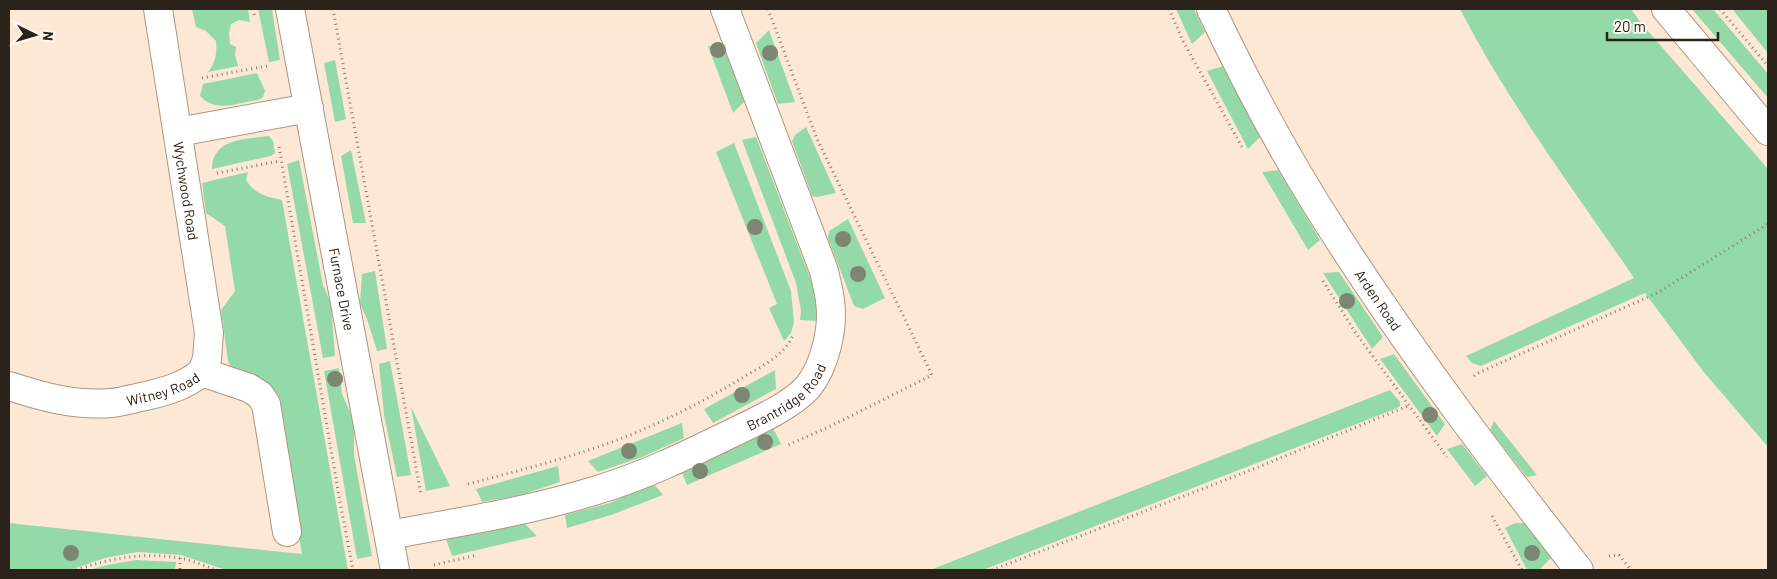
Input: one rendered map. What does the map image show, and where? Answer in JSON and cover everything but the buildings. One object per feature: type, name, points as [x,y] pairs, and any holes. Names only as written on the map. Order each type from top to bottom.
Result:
[{"type":"street","name":"Wychwood Road","points":[[158,9],[209,333],[207,359],[202,372]]},
{"type":"street","name":"Furnace Drive","points":[[290,9],[395,570]]},
{"type":"street","name":"Brantridge Road","points":[[390,536],[533,506],[597,490],[662,467],[765,417],[808,387],[822,361],[831,330],[831,302],[824,271],[724,9]]},
{"type":"street","name":"Arden Road","points":[[1211,9],[1276,133],[1335,234],[1406,340],[1578,570]]},
{"type":"street","points":[[1666,9],[1768,131]]},
{"type":"street","points":[[178,132],[309,108]]},
{"type":"street","name":"Witney Road","points":[[9,386],[62,401],[87,404],[114,403],[177,388],[191,382],[202,372],[248,388],[260,395],[266,404],[288,532]]},
{"type":"path","points":[[253,9],[255,18]]},
{"type":"path","points":[[333,9],[434,570]]},
{"type":"path","points":[[768,9],[818,139],[932,374],[833,425],[779,449]]},
{"type":"path","points":[[1720,9],[1768,66]]},
{"type":"path","points":[[170,84],[265,66],[300,62],[341,53]]},
{"type":"path","points":[[263,57],[276,114],[280,161],[340,502],[354,570]]},
{"type":"path","points":[[185,179],[280,161]]},
{"type":"path","points":[[1471,380],[1476,374],[1659,292],[1768,224]]},
{"type":"path","points":[[459,487],[553,461],[608,443],[675,414],[730,385],[775,358],[789,344],[796,328]]},
{"type":"path","points":[[992,570],[1241,474],[1408,406]]},
{"type":"path","points":[[1438,446],[1467,423]]},
{"type":"path","points":[[434,566],[485,554]]},
{"type":"path","points":[[76,570],[106,560],[136,555],[180,558],[216,570]]},
{"type":"path","points":[[180,558],[180,570]]},
{"type":"green space","points":[[192,9],[248,9],[250,22],[239,20],[231,24],[229,34],[230,44],[236,47],[235,55],[238,66],[208,72],[213,65],[216,41],[206,31],[196,27]]},
{"type":"green space","points":[[258,9],[272,9],[280,60],[269,62]]},
{"type":"green space","points":[[1176,9],[1194,9],[1205,32],[1192,44]]},
{"type":"green space","points":[[1460,9],[1631,9],[1641,23],[1768,169],[1768,447],[1703,371],[1645,293],[1481,366],[1472,363],[1466,356],[1634,278],[1565,179],[1499,79]]},
{"type":"green space","points":[[1692,9],[1713,9],[1768,74],[1768,98]]},
{"type":"green space","points":[[1732,9],[1768,9],[1768,53],[1763,47]]},
{"type":"green space","points":[[769,30],[795,102],[778,104],[756,43]]},
{"type":"green space","points":[[724,45],[746,100],[733,113],[708,46]]},
{"type":"green space","points":[[335,60],[346,119],[335,122],[324,63]]},
{"type":"green space","points":[[1223,66],[1260,137],[1248,149],[1207,71]]},
{"type":"green space","points":[[257,73],[265,91],[263,97],[258,100],[220,106],[206,101],[200,96],[203,84]]},
{"type":"green space","points":[[806,127],[836,193],[817,197],[812,196],[792,141],[795,135]]},
{"type":"green space","points":[[269,136],[273,141],[275,153],[271,156],[212,169],[218,151],[224,146],[241,140]]},
{"type":"green space","points":[[756,137],[812,283],[819,321],[800,320],[801,311],[796,283],[742,140]]},
{"type":"green space","points":[[734,143],[791,291],[794,322],[791,333],[784,341],[769,308],[777,304],[716,152]]},
{"type":"green space","points":[[351,150],[366,223],[353,223],[341,156]]},
{"type":"green space","points":[[299,160],[323,285],[331,304],[335,356],[323,358],[287,164]]},
{"type":"green space","points":[[1278,170],[1320,240],[1308,250],[1262,172]]},
{"type":"green space","points":[[248,172],[246,180],[253,189],[266,196],[282,200],[348,570],[226,570],[181,555],[138,552],[105,558],[70,570],[9,570],[9,523],[302,554],[275,396],[270,386],[232,369],[228,361],[221,310],[235,291],[225,226],[206,213],[202,183]]},
{"type":"green space","points":[[848,219],[885,298],[863,309],[854,306],[828,238],[829,231]]},
{"type":"green space","points":[[375,271],[387,349],[377,351],[360,303],[362,274]]},
{"type":"green space","points":[[1339,272],[1383,337],[1372,349],[1323,273]]},
{"type":"green space","points":[[1394,354],[1445,424],[1437,436],[1380,359]]},
{"type":"green space","points":[[390,361],[411,475],[397,477],[384,415],[379,364]]},
{"type":"green space","points":[[339,368],[342,394],[354,427],[354,455],[372,556],[357,559],[324,371]]},
{"type":"green space","points":[[775,370],[776,389],[713,423],[704,409]]},
{"type":"green space","points":[[1390,390],[1400,402],[1400,406],[1395,409],[983,570],[930,570]]},
{"type":"green space","points":[[411,407],[450,486],[426,491]]},
{"type":"green space","points":[[1494,421],[1537,475],[1527,477],[1490,430]]},
{"type":"green space","points":[[682,423],[684,438],[642,457],[598,472],[588,461]]},
{"type":"green space","points":[[773,428],[781,444],[687,485],[682,473]]},
{"type":"green space","points":[[1462,444],[1487,476],[1475,486],[1447,449]]},
{"type":"green space","points":[[558,466],[560,482],[521,495],[482,502],[476,489]]},
{"type":"green space","points":[[653,483],[663,495],[611,515],[567,528],[565,515],[610,503]]},
{"type":"green space","points":[[1515,523],[1527,523],[1551,558],[1539,570],[1527,570],[1505,528]]},
{"type":"green space","points":[[525,524],[537,536],[452,556],[446,539]]},
{"type":"green space","points":[[136,560],[176,562],[175,570],[89,570],[107,565]]}]
